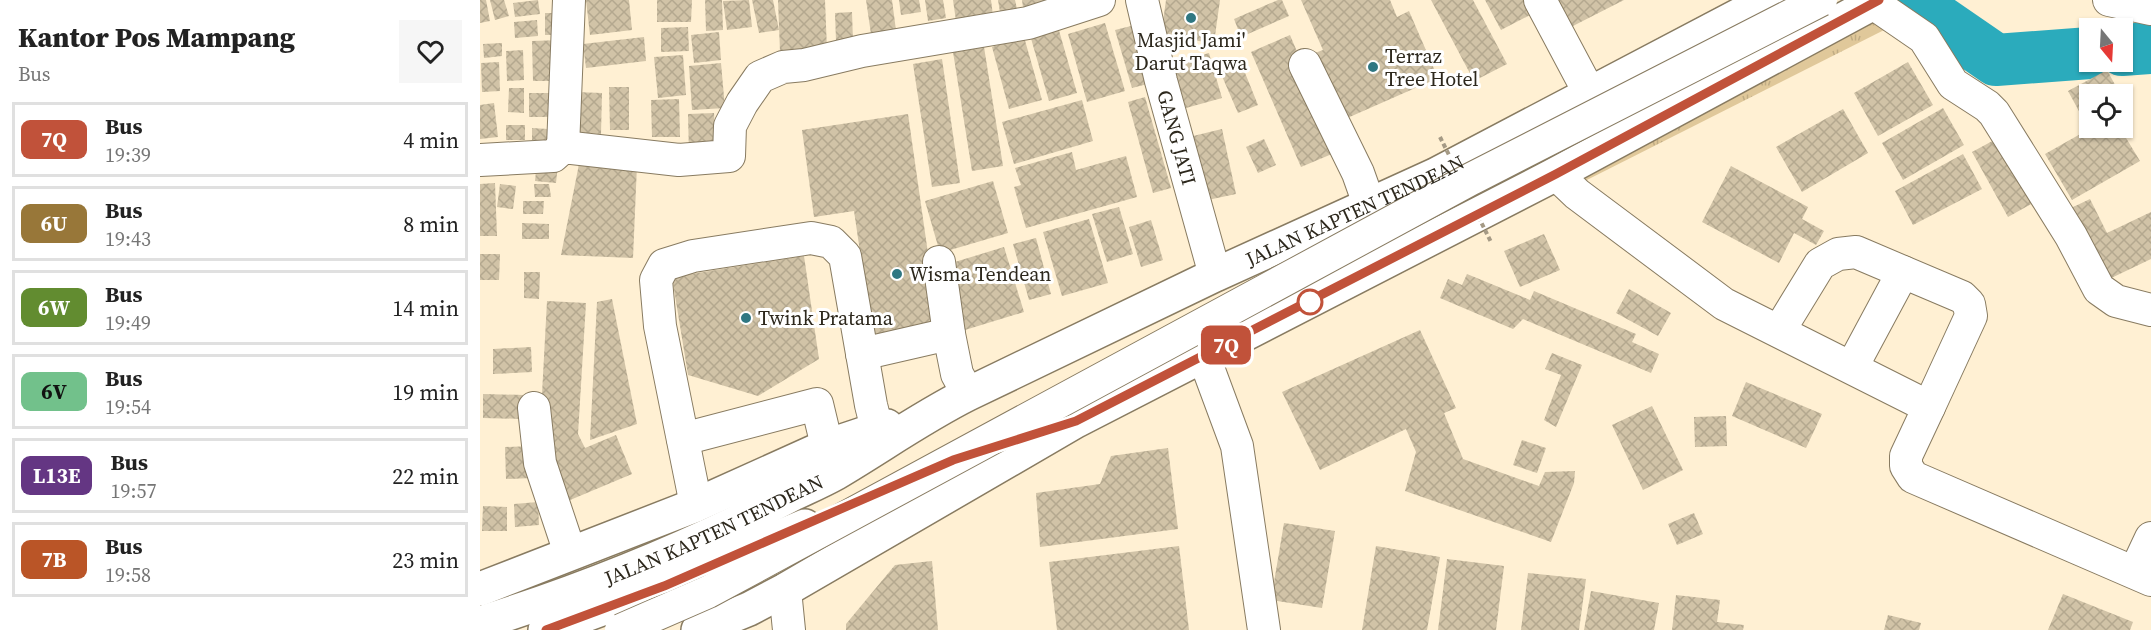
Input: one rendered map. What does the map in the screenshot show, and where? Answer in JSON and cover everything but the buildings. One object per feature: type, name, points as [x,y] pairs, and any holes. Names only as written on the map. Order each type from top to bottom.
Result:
[{"type":"main road","name":"JALAN KAPTEN TENDEAN","points":[[545,630],[660,572],[756,513],[834,474],[935,410],[1215,275],[1435,175],[1768,0]]},
{"type":"main road","name":"JALAN KAPTEN TENDEAN","points":[[698,630],[748,609],[785,590],[1076,421],[1556,174],[1876,2]]},
{"type":"main road","name":"JALAN KAPTEN TENDEAN","points":[[480,589],[696,505],[827,446],[935,410]]},
{"type":"main road","name":"JALAN KAPTEN TENDEAN","points":[[480,623],[580,589],[660,572],[953,460],[1076,421]]},
{"type":"street","points":[[480,160],[553,156],[563,147],[569,0]]},
{"type":"street","points":[[563,147],[679,160],[729,156],[730,126],[742,103],[760,77],[783,67],[1028,23],[1099,0]]},
{"type":"street","name":"GANG JATI","points":[[1142,0],[1161,81],[1215,275]]},
{"type":"street","points":[[1540,0],[1590,94]]},
{"type":"street","points":[[621,630],[708,592],[1471,179],[1821,0]]},
{"type":"street","points":[[2109,0],[2151,9]]},
{"type":"street","points":[[1876,2],[1924,39],[1953,84],[1994,113],[2071,236],[2099,288],[2116,301],[2151,309]]},
{"type":"street","points":[[1305,65],[1358,173],[1369,204]]},
{"type":"street","points":[[1556,174],[1577,194],[1724,304],[1929,407]]},
{"type":"street","points":[[696,505],[660,326],[656,280],[664,265],[693,256],[811,238],[831,242],[844,256],[877,429]]},
{"type":"street","points":[[1779,331],[1820,264],[1838,254],[1856,252],[1962,297],[1969,304],[1971,316],[1906,456],[1906,466],[1913,477],[2143,576],[2151,538]]},
{"type":"street","points":[[939,262],[957,374],[968,394]]},
{"type":"street","points":[[1852,367],[1903,272]]},
{"type":"street","points":[[2151,320],[2149,332],[2151,335]]},
{"type":"street","points":[[861,354],[949,334]]},
{"type":"street","points":[[1204,357],[1237,446],[1264,630]]},
{"type":"street","points":[[683,439],[817,404],[827,446]]},
{"type":"street","points":[[534,408],[540,463],[570,553]]},
{"type":"street","points":[[785,590],[789,630]]},
{"type":"green space","points":[[1873,3],[1900,22],[1571,188],[1556,174]]},
{"type":"waterway","points":[[1909,0],[1996,60],[2079,54]]},
{"type":"waterway","points":[[2133,49],[2151,48]]},
{"type":"bus line","name":"7Q","points":[[546,630],[664,586],[953,460],[1076,421],[1556,174],[1879,0]]},
{"type":"place","name":"Masjid Jami' Darut Taqwa","points":[[1191,18]]},
{"type":"place","name":"Terraz Tree Hotel","points":[[1373,67]]},
{"type":"place","name":"Wisma Tendean","points":[[897,274]]},
{"type":"place","name":"Twink Pratama","points":[[746,318]]}]
